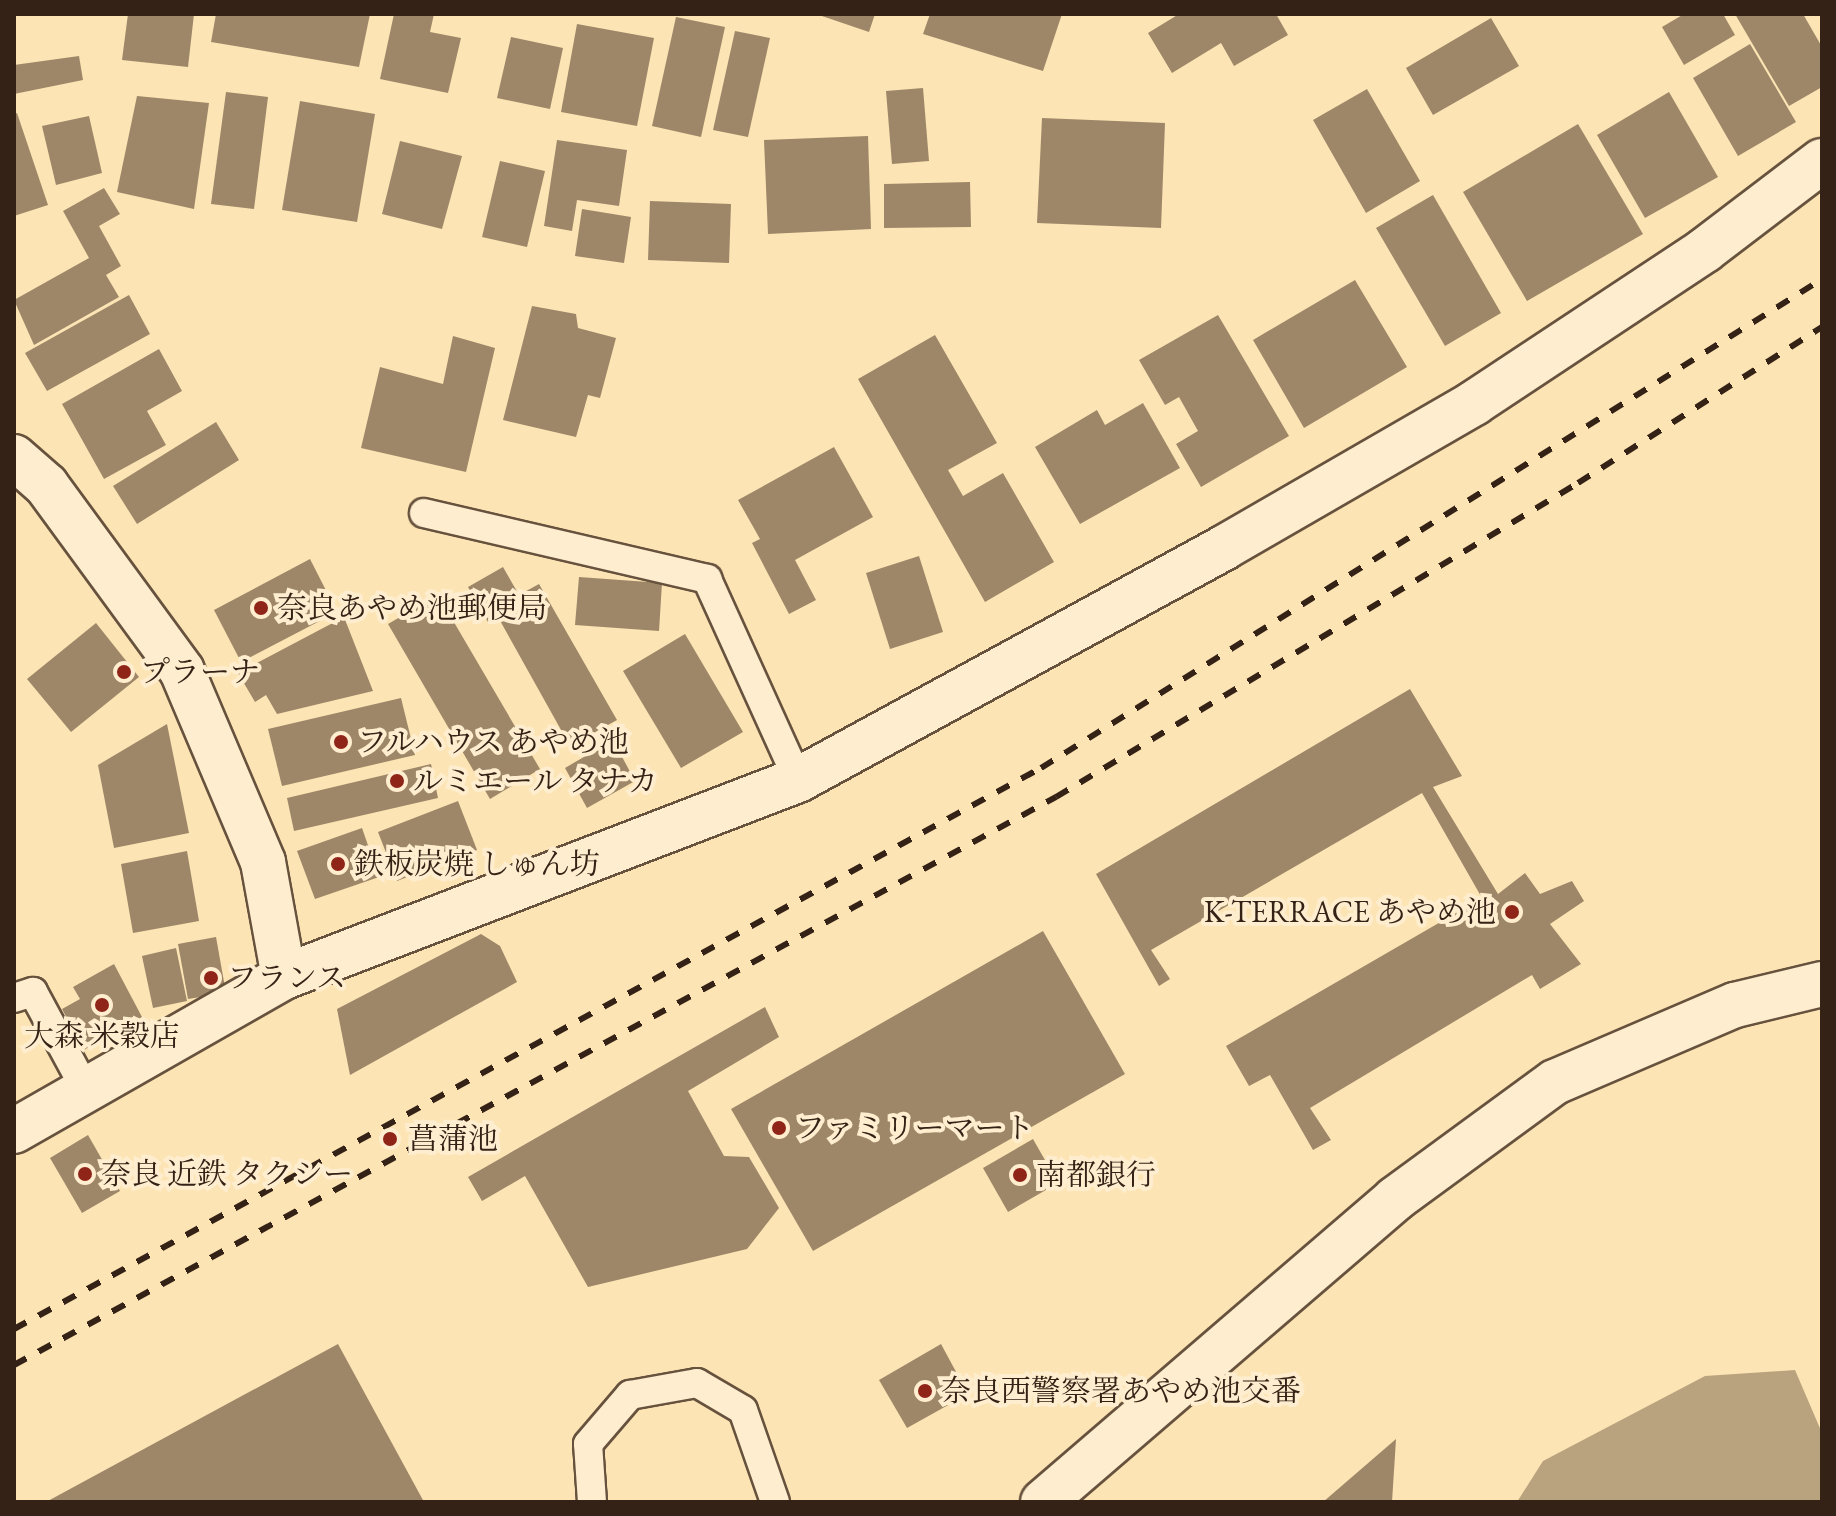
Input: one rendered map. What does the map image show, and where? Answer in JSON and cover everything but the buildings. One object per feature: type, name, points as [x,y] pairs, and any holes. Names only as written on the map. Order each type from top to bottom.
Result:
[{"type":"street","points":[[14,1131],[284,977],[798,780],[1225,547],[1474,403],[1705,250],[1822,161]]},
{"type":"street","points":[[14,457],[46,485],[182,671],[263,862],[284,977]]},
{"type":"street","points":[[1043,1502],[1395,1199],[1555,1082],[1735,1005],[1822,984]]},
{"type":"lane","points":[[424,513],[707,579],[798,780]]},
{"type":"lane","points":[[14,998],[33,992],[86,1090]]},
{"type":"lane","points":[[592,1502],[588,1444],[630,1395],[697,1383],[743,1410],[775,1502]]},
{"type":"shaded area","points":[[1795,1370],[1822,1433],[1822,1502],[1517,1502],[1543,1461],[1705,1376]]},
{"type":"railway","points":[[14,1329],[1041,768],[1822,279]]},
{"type":"railway","points":[[14,1365],[1056,797],[1578,483],[1822,327]]},
{"type":"place","name":"奈良あやめ池郵便局","points":[[261,608]]},
{"type":"place","name":"プラーナ","points":[[124,672]]},
{"type":"place","name":"フルハウス あやめ池","points":[[341,742]]},
{"type":"place","name":"ルミエール タナカ","points":[[397,781]]},
{"type":"place","name":"鉄板炭焼 しゅん坊","points":[[338,864]]},
{"type":"place","name":"K-TERRACE あやめ池","points":[[1512,912]]},
{"type":"place","name":"フランス","points":[[211,978]]},
{"type":"place","name":"大森 米穀店","points":[[102,1005]]},
{"type":"place","name":"ファミリーマート","points":[[779,1128]]},
{"type":"place","name":"菖蒲池","points":[[390,1139]]},
{"type":"place","name":"奈良 近鉄 タクシー","points":[[85,1174]]},
{"type":"place","name":"南都銀行","points":[[1020,1175]]},
{"type":"place","name":"奈良西警察署あやめ池交番","points":[[925,1391]]}]
